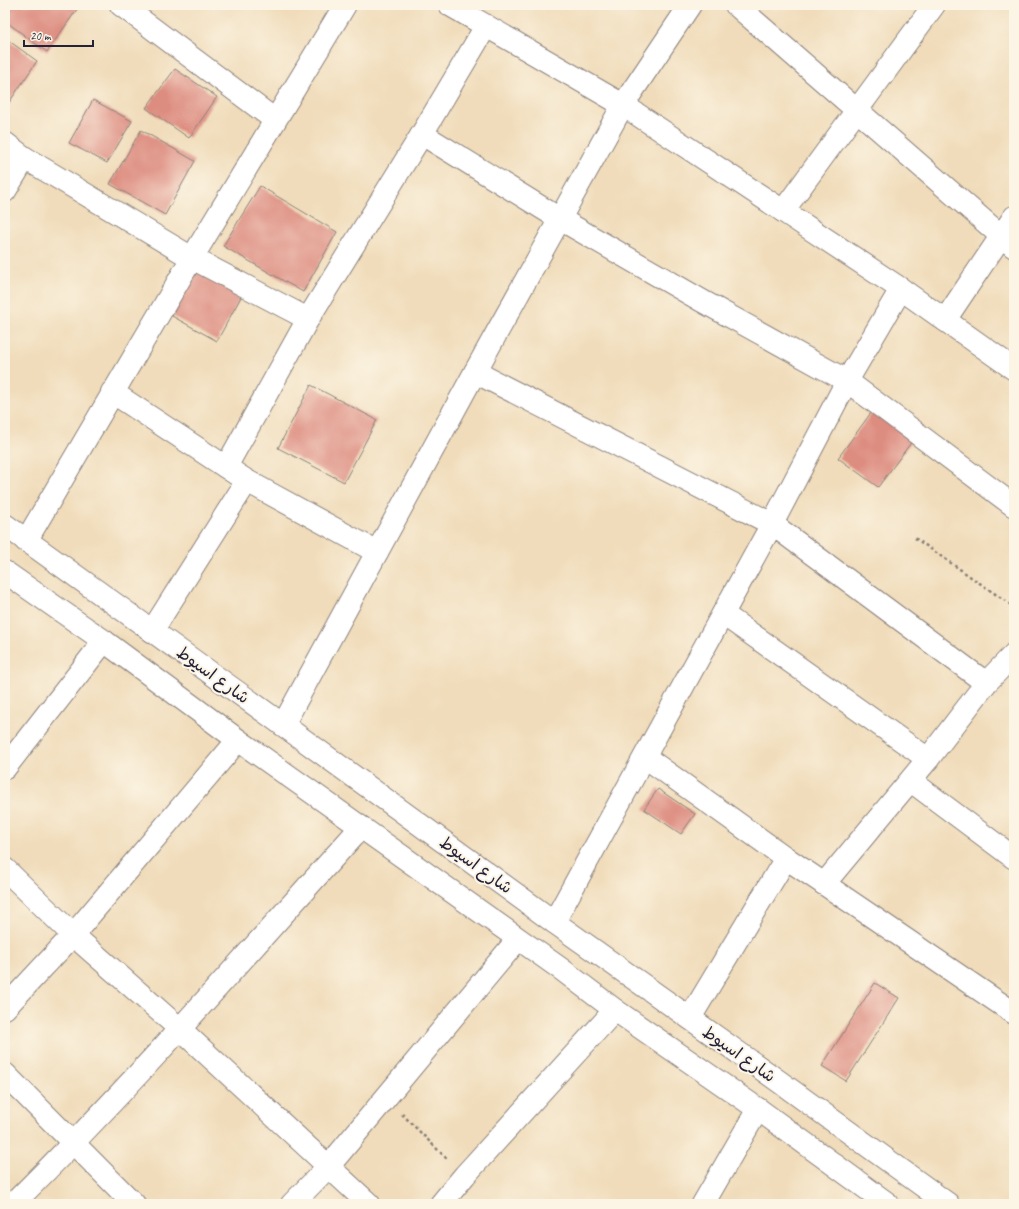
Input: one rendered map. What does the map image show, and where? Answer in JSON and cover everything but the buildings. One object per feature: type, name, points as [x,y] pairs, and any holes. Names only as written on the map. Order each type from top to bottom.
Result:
[{"type":"street","points":[[121,5],[275,120]]},
{"type":"street","points":[[26,541],[112,392],[345,5]]},
{"type":"street","points":[[450,5],[623,105],[901,289],[1014,369]]},
{"type":"street","points":[[283,725],[475,372],[623,105],[690,5]]},
{"type":"street","points":[[736,5],[1007,242]]},
{"type":"street","points":[[783,211],[934,5]]},
{"type":"street","points":[[226,467],[308,319],[422,134],[486,26]]},
{"type":"street","points":[[422,134],[560,219],[704,302],[847,381],[1014,506]]},
{"type":"street","points":[[5,143],[25,158],[192,258],[308,319]]},
{"type":"street","points":[[5,191],[25,158]]},
{"type":"street","points":[[945,320],[1007,242],[1014,216]]},
{"type":"street","points":[[554,922],[772,524],[847,381],[901,289]]},
{"type":"street","points":[[475,372],[772,524],[986,683]]},
{"type":"street","points":[[112,392],[247,480],[377,552]]},
{"type":"street","points":[[152,631],[247,480]]},
{"type":"street","name":"شارع اسيوط","points":[[5,525],[554,922],[948,1204]]},
{"type":"street","name":"شارع اسيوط","points":[[5,572],[104,641],[238,740],[562,969],[615,1010],[758,1109],[888,1204]]},
{"type":"street","points":[[723,614],[928,760]]},
{"type":"street","points":[[5,768],[104,641]]},
{"type":"street","points":[[824,884],[928,760],[986,683],[1014,655]]},
{"type":"street","points":[[5,1008],[73,935],[238,740]]},
{"type":"street","points":[[645,757],[786,858],[1014,1013]]},
{"type":"street","points":[[911,781],[1014,858]]},
{"type":"street","points":[[13,1204],[74,1142],[180,1029],[361,827]]},
{"type":"street","points":[[690,1018],[786,858]]},
{"type":"street","points":[[5,869],[73,935],[180,1029],[328,1168],[369,1204]]},
{"type":"street","points":[[292,1204],[328,1168],[518,939]]},
{"type":"street","points":[[442,1204],[465,1175],[615,1010]]},
{"type":"street","points":[[5,1074],[134,1204]]},
{"type":"street","points":[[703,1204],[758,1109]]},
{"type":"path","points":[[915,538],[1014,607]]},
{"type":"path","points":[[386,1099],[465,1175]]}]
